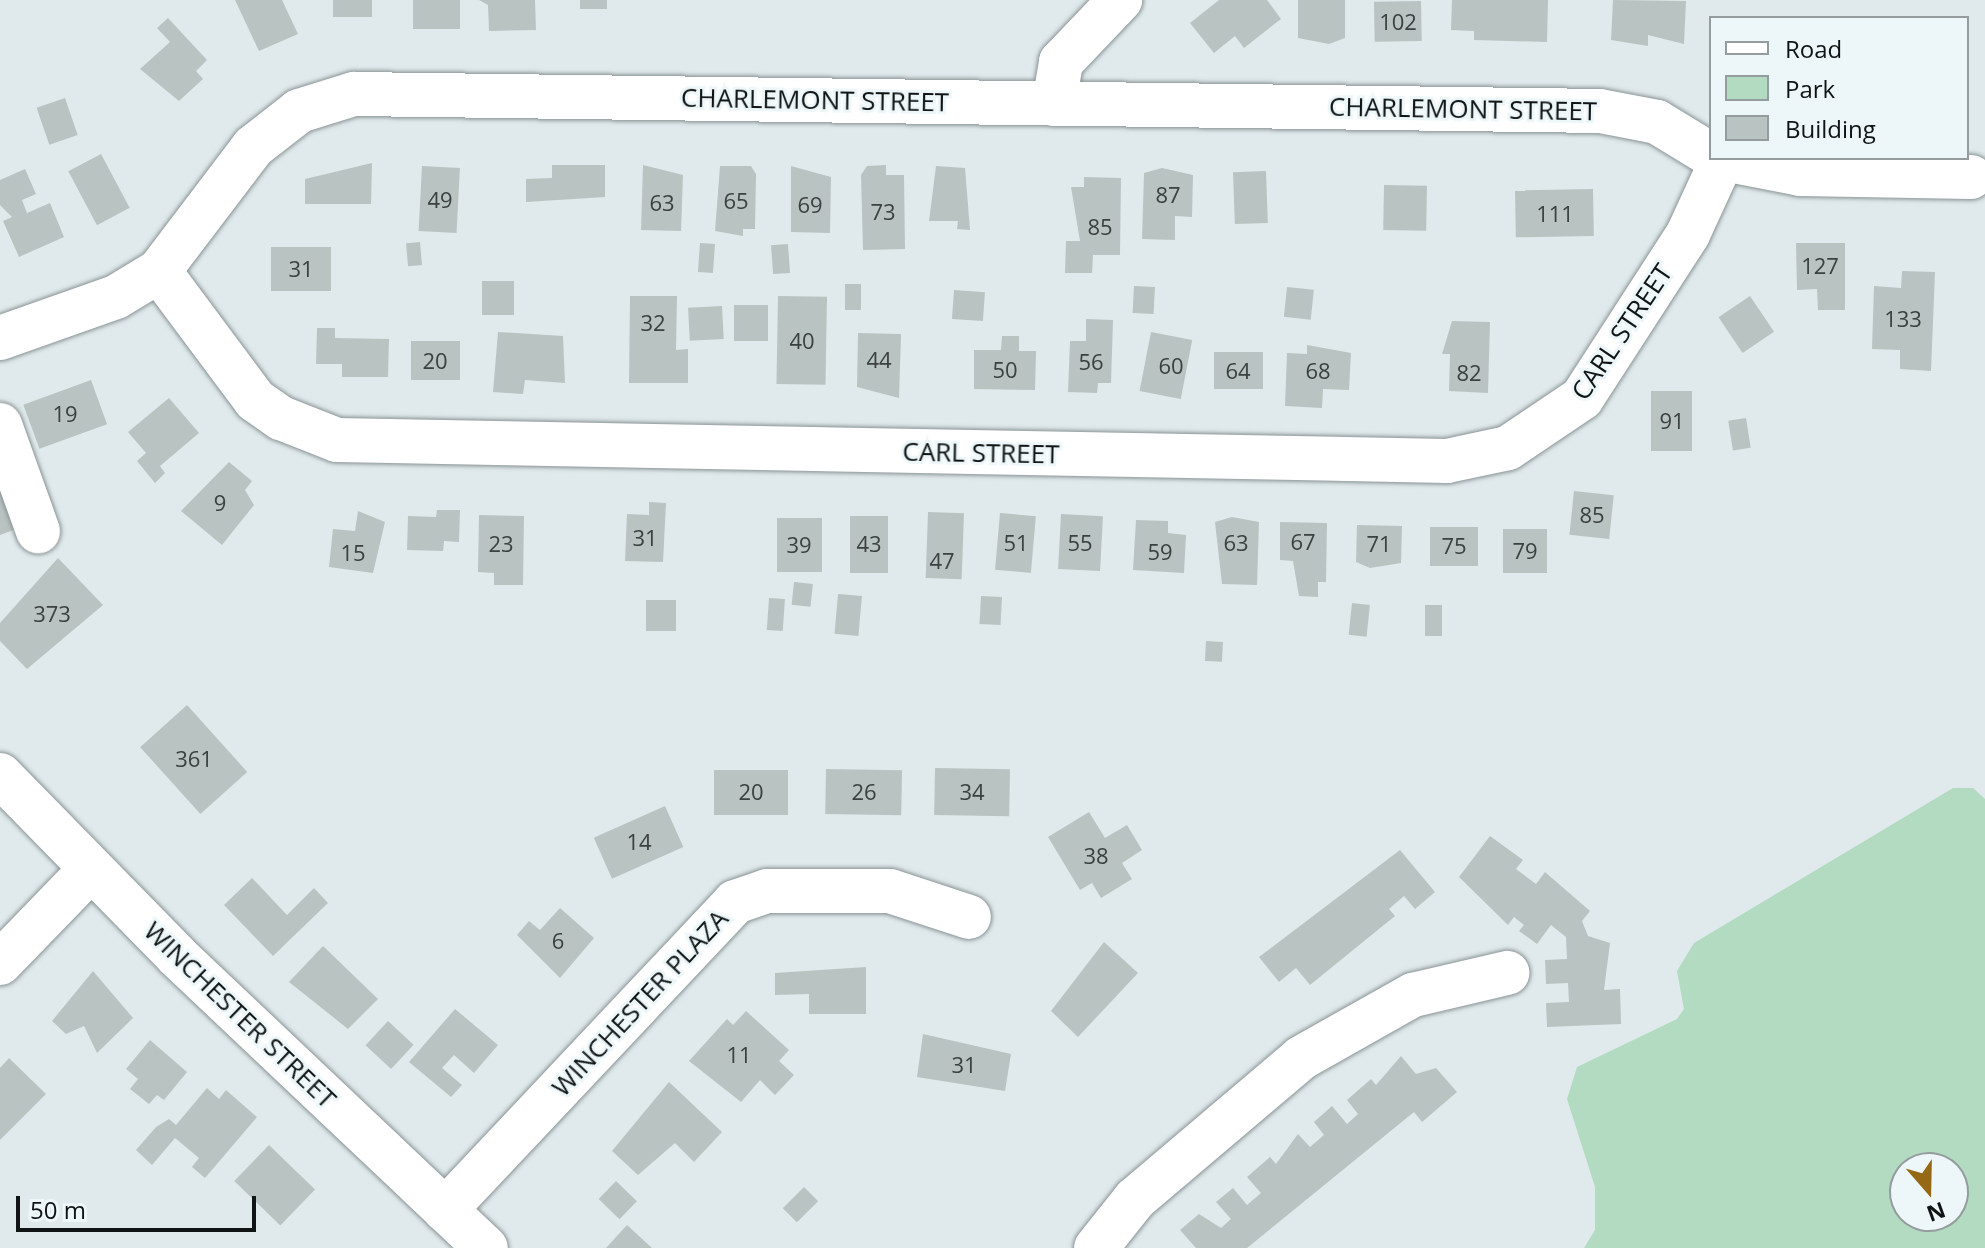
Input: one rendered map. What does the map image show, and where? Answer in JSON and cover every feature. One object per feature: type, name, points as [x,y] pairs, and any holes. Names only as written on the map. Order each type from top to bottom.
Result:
[{"type":"street","points":[[1054,104],[1061,62],[1120,0]]},
{"type":"street","name":"CHARLEMONT STREET","points":[[0,338],[116,297],[159,271],[253,147],[299,111],[354,94],[1628,112],[1709,154]]},
{"type":"street","name":"CARL STREET","points":[[159,271],[255,400],[281,418],[337,440],[1447,461],[1508,448],[1582,398],[1688,234],[1716,160]]},
{"type":"street","name":"CHARLEMONT STREET","points":[[1727,160],[1800,174],[1971,177]]},
{"type":"street","points":[[0,425],[38,531]]},
{"type":"street","name":"WINCHESTER STREET","points":[[0,775],[91,869],[486,1248]]},
{"type":"street","points":[[0,963],[91,869]]},
{"type":"street","name":"WINCHESTER PLAZA","points":[[445,1210],[735,902],[767,891],[890,891],[969,917]]},
{"type":"street","points":[[1096,1248],[1135,1199],[1301,1058],[1413,995],[1507,973]]},
{"type":"green space","points":[[1953,788],[1973,788],[1985,799],[1985,1248],[1584,1248],[1595,1230],[1595,1187],[1567,1099],[1577,1067],[1677,1019],[1684,1009],[1677,971],[1694,943]]},
{"type":"building","points":[[235,0],[282,0],[298,34],[259,51]]},
{"type":"building","points":[[333,0],[372,0],[372,17],[333,17]]},
{"type":"building","points":[[413,0],[460,0],[460,29],[413,29]]},
{"type":"building","points":[[479,0],[535,0],[536,30],[489,31],[488,5]]},
{"type":"building","points":[[580,0],[607,0],[607,9],[580,9]]},
{"type":"building","points":[[1219,0],[1267,0],[1281,19],[1244,48],[1235,36],[1214,53],[1190,23]]},
{"type":"building","points":[[1298,0],[1345,0],[1345,38],[1329,44],[1298,38]]},
{"type":"building","points":[[1452,0],[1548,0],[1547,42],[1474,40],[1474,31],[1451,30]]},
{"type":"building","points":[[1613,0],[1686,1],[1684,44],[1648,35],[1648,46],[1611,40]]},
{"type":"building","points":[[1421,1],[1422,41],[1375,42],[1374,2]]},
{"type":"building","points":[[168,18],[207,60],[196,71],[203,79],[179,101],[140,69],[170,42],[157,28]]},
{"type":"building","points":[[65,98],[78,135],[49,145],[37,108]]},
{"type":"building","points":[[101,154],[130,208],[97,225],[68,171]]},
{"type":"building","points":[[372,163],[371,204],[305,204],[305,179]]},
{"type":"building","points":[[552,165],[605,165],[605,197],[526,202],[526,179],[552,178]]},
{"type":"building","points":[[643,165],[683,175],[681,231],[641,230]]},
{"type":"building","points":[[886,165],[886,175],[904,175],[905,249],[863,250],[861,175],[867,166]]},
{"type":"building","points":[[422,166],[460,168],[457,233],[419,231]]},
{"type":"building","points":[[720,166],[751,166],[756,174],[755,229],[743,229],[743,236],[715,231]]},
{"type":"building","points":[[791,166],[831,177],[830,233],[791,232]]},
{"type":"building","points":[[936,166],[965,168],[970,230],[957,229],[958,221],[929,221]]},
{"type":"building","points":[[1162,168],[1193,175],[1192,217],[1175,216],[1175,240],[1142,239],[1144,173]]},
{"type":"building","points":[[25,169],[36,194],[22,200],[27,213],[50,203],[64,237],[19,257],[3,221],[12,217],[0,205],[0,180]]},
{"type":"building","points":[[1266,171],[1268,223],[1235,224],[1233,172]]},
{"type":"building","points":[[1084,177],[1121,178],[1120,255],[1093,255],[1092,273],[1065,273],[1066,241],[1080,241],[1071,187],[1084,187]]},
{"type":"building","points":[[1384,185],[1427,186],[1426,231],[1383,230]]},
{"type":"building","points":[[1593,189],[1594,236],[1516,237],[1515,190]]},
{"type":"building","points":[[420,242],[422,265],[408,266],[406,243]]},
{"type":"building","points":[[700,243],[715,244],[713,273],[698,272]]},
{"type":"building","points":[[1796,243],[1845,243],[1845,310],[1818,310],[1817,289],[1797,290]]},
{"type":"building","points":[[788,244],[790,273],[773,274],[771,245]]},
{"type":"building","points":[[271,247],[331,247],[331,291],[271,291]]},
{"type":"building","points":[[1902,271],[1935,272],[1931,371],[1900,369],[1900,350],[1872,349],[1874,286],[1901,288]]},
{"type":"building","points":[[482,281],[514,281],[514,315],[482,315]]},
{"type":"building","points":[[845,284],[861,284],[861,310],[845,310]]},
{"type":"building","points":[[1134,286],[1155,287],[1154,314],[1133,313]]},
{"type":"building","points":[[1287,287],[1314,290],[1311,320],[1284,317]]},
{"type":"building","points":[[954,290],[985,292],[983,321],[952,319]]},
{"type":"building","points":[[630,296],[677,296],[676,350],[688,349],[688,383],[629,383]]},
{"type":"building","points":[[778,296],[827,297],[825,385],[776,384]]},
{"type":"building","points":[[1750,296],[1774,332],[1743,353],[1718,317]]},
{"type":"building","points":[[734,305],[768,305],[768,341],[734,341]]},
{"type":"building","points":[[722,306],[724,339],[690,341],[688,308]]},
{"type":"building","points":[[1086,319],[1113,320],[1111,383],[1098,383],[1097,393],[1068,392],[1070,341],[1086,341]]},
{"type":"building","points":[[1452,321],[1490,322],[1488,393],[1449,391],[1450,354],[1442,354]]},
{"type":"building","points":[[317,328],[335,328],[335,338],[389,339],[388,377],[342,377],[342,364],[316,364]]},
{"type":"building","points":[[498,332],[563,336],[565,383],[525,380],[523,394],[493,392]]},
{"type":"building","points":[[1151,332],[1192,340],[1181,399],[1140,391]]},
{"type":"building","points":[[858,333],[901,334],[899,398],[857,387]]},
{"type":"building","points":[[1002,336],[1019,336],[1019,351],[1036,351],[1035,390],[974,389],[974,350],[1001,350]]},
{"type":"building","points":[[411,341],[460,341],[460,380],[411,380]]},
{"type":"building","points":[[1307,345],[1351,353],[1349,390],[1323,389],[1322,408],[1285,406],[1287,353],[1307,354]]},
{"type":"building","points":[[1214,352],[1263,352],[1263,389],[1214,389]]},
{"type":"building","points":[[91,380],[107,424],[39,449],[23,405]]},
{"type":"building","points":[[1651,391],[1692,391],[1692,451],[1651,451]]},
{"type":"building","points":[[169,398],[199,433],[160,466],[165,473],[155,483],[137,461],[146,453],[128,432]]},
{"type":"building","points":[[1746,418],[1751,448],[1733,450],[1728,421]]},
{"type":"building","points":[[229,462],[252,481],[245,490],[254,505],[222,545],[181,511]]},
{"type":"building","points":[[0,485],[16,529],[0,535]]},
{"type":"building","points":[[1574,491],[1614,495],[1609,539],[1569,535]]},
{"type":"building","points":[[649,502],[666,503],[663,562],[625,561],[627,514],[649,515]]},
{"type":"building","points":[[437,510],[460,510],[459,542],[444,541],[443,551],[407,550],[408,516],[436,517]]},
{"type":"building","points":[[358,511],[385,522],[373,573],[329,567],[333,529],[355,531]]},
{"type":"building","points":[[928,512],[964,513],[962,579],[926,578]]},
{"type":"building","points":[[1000,513],[1036,516],[1031,573],[995,570]]},
{"type":"building","points":[[1061,514],[1103,516],[1100,571],[1058,569]]},
{"type":"building","points":[[479,515],[524,516],[523,585],[494,585],[494,573],[478,572]]},
{"type":"building","points":[[850,516],[888,516],[888,573],[850,573]]},
{"type":"building","points":[[1232,517],[1259,522],[1257,585],[1222,584],[1215,522]]},
{"type":"building","points":[[777,518],[822,518],[822,572],[777,572]]},
{"type":"building","points":[[1136,520],[1168,521],[1168,533],[1186,535],[1184,573],[1133,570]]},
{"type":"building","points":[[1280,522],[1327,523],[1326,582],[1318,582],[1318,597],[1299,596],[1293,561],[1280,560]]},
{"type":"building","points":[[1357,525],[1402,526],[1401,563],[1370,568],[1356,562]]},
{"type":"building","points":[[1430,527],[1478,527],[1478,566],[1430,566]]},
{"type":"building","points":[[1503,529],[1547,529],[1547,573],[1503,573]]},
{"type":"building","points":[[58,558],[103,605],[27,669],[0,641],[0,623]]},
{"type":"building","points":[[794,582],[813,584],[810,607],[792,605]]},
{"type":"building","points":[[838,594],[862,596],[858,636],[835,634]]},
{"type":"building","points":[[981,596],[1002,597],[1001,625],[980,624]]},
{"type":"building","points":[[769,598],[785,599],[783,631],[767,630]]},
{"type":"building","points":[[646,600],[676,600],[676,631],[646,631]]},
{"type":"building","points":[[1352,603],[1370,605],[1367,637],[1349,635]]},
{"type":"building","points":[[1425,605],[1442,605],[1442,636],[1425,636]]},
{"type":"building","points":[[1206,641],[1223,642],[1222,662],[1205,661]]},
{"type":"building","points":[[187,705],[247,772],[200,814],[140,747]]},
{"type":"building","points":[[935,768],[1010,769],[1009,816],[934,815]]},
{"type":"building","points":[[826,769],[902,770],[901,815],[825,814]]},
{"type":"building","points":[[714,770],[788,770],[788,815],[714,815]]},
{"type":"building","points":[[665,806],[683,847],[612,879],[594,838]]},
{"type":"building","points":[[1089,812],[1105,838],[1127,825],[1142,850],[1122,863],[1132,879],[1101,898],[1092,883],[1080,890],[1048,837]]},
{"type":"building","points":[[1490,836],[1523,860],[1516,869],[1536,884],[1545,872],[1590,911],[1582,921],[1588,936],[1610,943],[1604,990],[1620,989],[1621,1024],[1547,1027],[1546,1003],[1569,1002],[1568,983],[1546,984],[1545,960],[1567,959],[1566,937],[1551,925],[1537,944],[1519,931],[1524,925],[1514,917],[1508,925],[1459,877]]},
{"type":"building","points":[[1400,850],[1435,892],[1415,909],[1404,896],[1389,909],[1395,916],[1310,985],[1296,968],[1279,982],[1259,957]]},
{"type":"building","points":[[252,878],[287,915],[314,888],[328,903],[273,956],[224,905]]},
{"type":"building","points":[[560,908],[594,938],[560,978],[517,935],[529,921],[540,930]]},
{"type":"building","points":[[1104,942],[1138,973],[1078,1037],[1051,1011]]},
{"type":"building","points":[[323,946],[378,999],[348,1029],[289,982]]},
{"type":"building","points":[[866,967],[866,1014],[809,1014],[809,994],[775,995],[775,973]]},
{"type":"building","points":[[93,971],[133,1018],[97,1053],[84,1026],[66,1034],[52,1021]]},
{"type":"building","points":[[455,1009],[498,1045],[474,1073],[454,1055],[442,1068],[462,1085],[451,1097],[409,1062]]},
{"type":"building","points":[[746,1011],[789,1050],[779,1061],[794,1075],[775,1095],[760,1080],[741,1102],[689,1061],[727,1019],[733,1025]]},
{"type":"building","points":[[388,1021],[414,1045],[391,1069],[365,1045]]},
{"type":"building","points":[[923,1034],[1011,1054],[1005,1091],[917,1077]]},
{"type":"building","points":[[150,1040],[187,1072],[164,1100],[157,1095],[149,1104],[130,1089],[138,1079],[126,1069]]},
{"type":"building","points":[[1401,1056],[1416,1074],[1436,1068],[1457,1092],[1422,1122],[1414,1112],[1247,1248],[1196,1248],[1180,1230],[1199,1214],[1221,1228],[1231,1219],[1216,1202],[1233,1188],[1247,1205],[1261,1193],[1247,1177],[1270,1157],[1276,1164],[1298,1134],[1310,1147],[1324,1135],[1314,1122],[1332,1106],[1347,1124],[1358,1114],[1347,1100],[1371,1079],[1376,1085]]},
{"type":"building","points":[[9,1058],[46,1094],[0,1140],[0,1068]]},
{"type":"building","points":[[669,1082],[722,1132],[694,1162],[675,1143],[638,1175],[612,1151]]},
{"type":"building","points":[[207,1088],[219,1099],[226,1090],[257,1117],[205,1178],[192,1167],[199,1158],[175,1138],[152,1165],[136,1150],[156,1127],[169,1119],[176,1125]]},
{"type":"building","points":[[269,1145],[315,1189],[280,1225],[234,1181]]},
{"type":"building","points":[[616,1181],[637,1201],[619,1219],[599,1199]]},
{"type":"building","points":[[804,1187],[818,1201],[797,1222],[783,1208]]},
{"type":"building","points":[[627,1225],[652,1248],[606,1248]]}]
